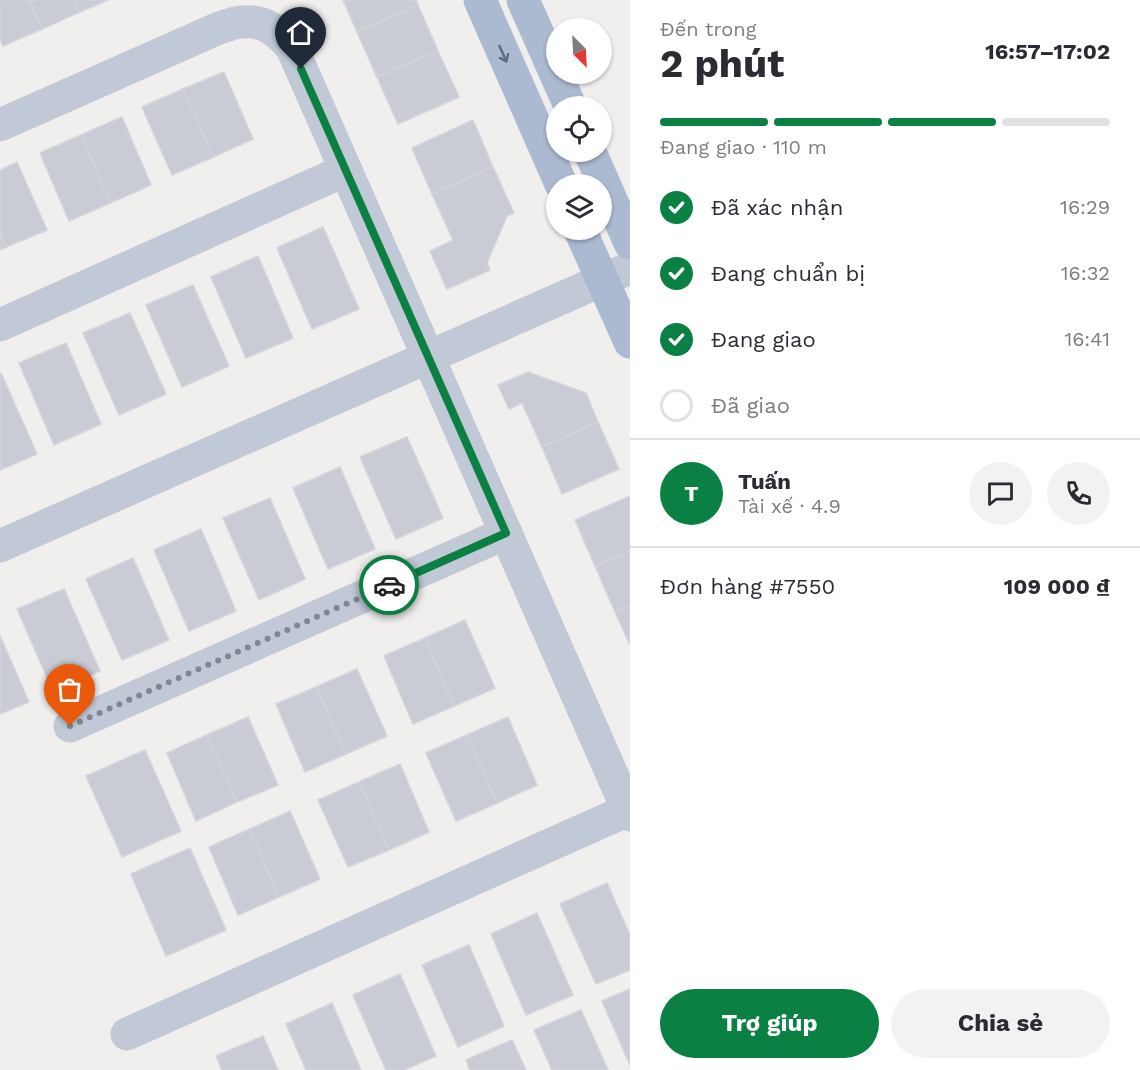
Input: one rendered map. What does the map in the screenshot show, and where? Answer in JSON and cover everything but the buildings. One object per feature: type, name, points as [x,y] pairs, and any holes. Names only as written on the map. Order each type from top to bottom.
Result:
[{"type":"main road","points":[[480,0],[557,174]]},
{"type":"main road","points":[[523,0],[566,96]]},
{"type":"main road","points":[[594,162],[630,243]]},
{"type":"main road","points":[[588,240],[616,274],[630,342]]},
{"type":"street","points":[[0,125],[219,28],[242,21],[262,24],[280,34],[292,48],[629,812],[127,1034]]},
{"type":"street","points":[[0,325],[346,170]]},
{"type":"street","points":[[0,546],[616,274]]},
{"type":"street","points":[[70,726],[506,533]]},
{"type":"way so far","points":[[70,726],[389,585]]},
{"type":"route","points":[[301,69],[506,533],[389,585]]}]
